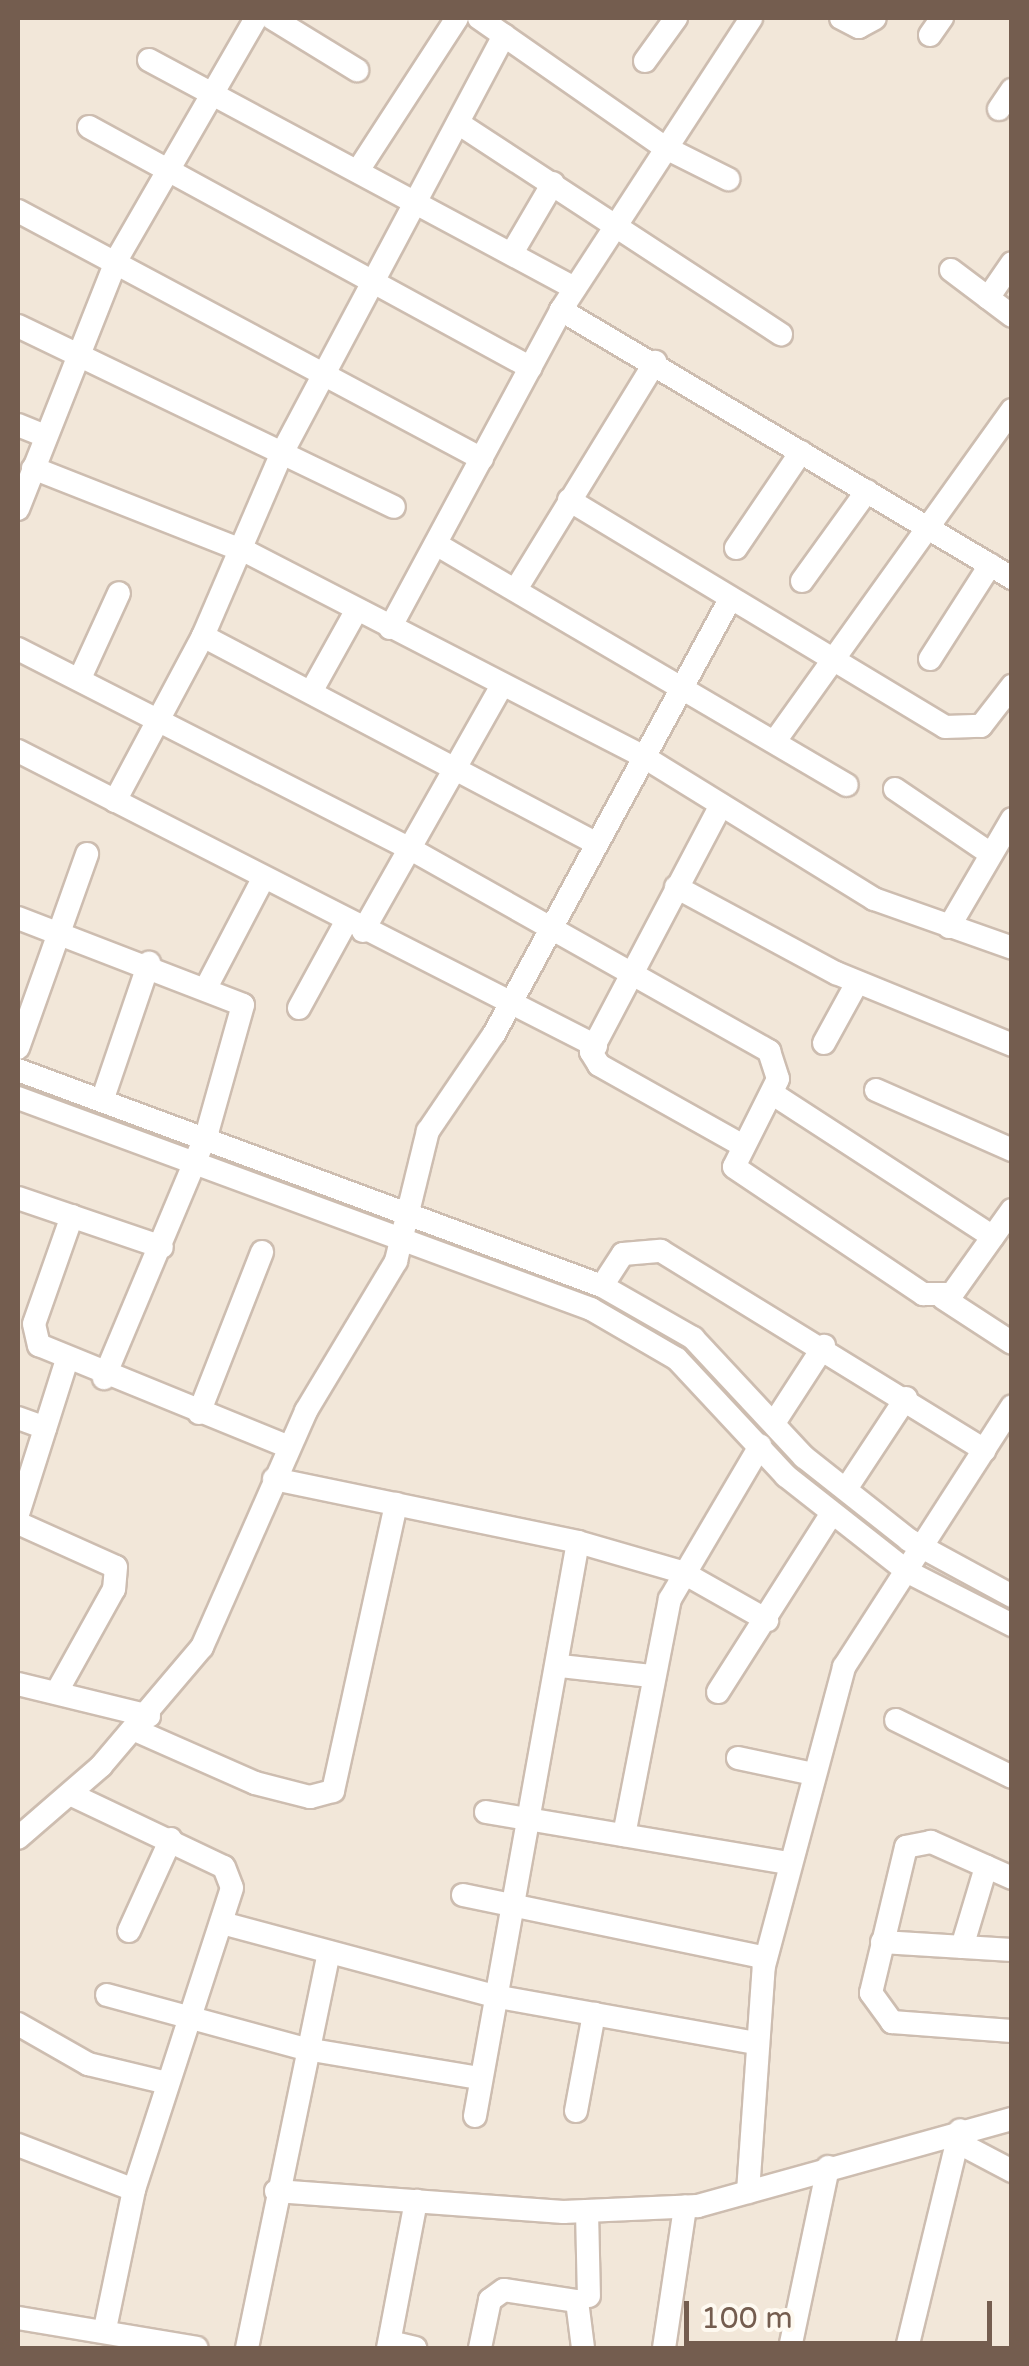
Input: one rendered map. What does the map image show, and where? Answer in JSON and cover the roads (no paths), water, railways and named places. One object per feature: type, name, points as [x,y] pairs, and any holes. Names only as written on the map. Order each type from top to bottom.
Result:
[{"type":"street","points":[[18,509],[77,348],[117,260],[256,18]]},
{"type":"street","points":[[272,18],[357,70]]},
{"type":"street","points":[[359,169],[458,18]]},
{"type":"street","points":[[479,18],[664,147],[728,179]]},
{"type":"street","points":[[645,61],[676,18]]},
{"type":"street","points":[[390,628],[561,310],[751,18]]},
{"type":"street","points":[[841,18],[864,27],[875,18]]},
{"type":"street","points":[[115,801],[204,636],[282,453],[504,35]]},
{"type":"street","points":[[149,60],[419,200],[575,288]]},
{"type":"street","points":[[458,123],[780,334]]},
{"type":"street","points":[[89,127],[165,174],[531,368]]},
{"type":"street","points":[[512,253],[553,183]]},
{"type":"street","points":[[18,211],[117,260],[482,460]]},
{"type":"street","points":[[988,298],[1012,263]]},
{"type":"street","points":[[951,270],[1012,316]]},
{"type":"street","points":[[561,310],[655,362],[1012,578]]},
{"type":"street","points":[[18,326],[77,348],[394,507]]},
{"type":"street","points":[[518,586],[655,362]]},
{"type":"street","points":[[775,741],[1012,410]]},
{"type":"street","points":[[18,425],[45,436]]},
{"type":"street","points":[[736,548],[801,452]]},
{"type":"street","points":[[33,468],[242,550],[644,757],[874,899],[1012,948]]},
{"type":"street","points":[[802,581],[866,491]]},
{"type":"street","points":[[570,500],[960,733],[981,726],[1012,686]]},
{"type":"street","points":[[436,544],[518,586],[846,786]]},
{"type":"street","points":[[930,659],[990,565]]},
{"type":"street","points":[[81,676],[119,593]]},
{"type":"street","points":[[18,1838],[70,1794],[142,1723],[202,1647],[289,1447],[388,1278],[428,1131],[509,1006],[730,599]]},
{"type":"street","points":[[311,692],[356,611]]},
{"type":"street","points":[[204,636],[595,843]]},
{"type":"street","points":[[18,649],[81,676],[406,847],[769,1051],[780,1066],[772,1094],[732,1160],[742,1175],[923,1294],[943,1298],[1012,1343]]},
{"type":"street","points":[[299,1008],[406,847],[502,685]]},
{"type":"street","points":[[18,751],[509,1006],[595,1044]]},
{"type":"street","points":[[895,789],[991,854]]},
{"type":"street","points":[[721,805],[628,973],[595,1044],[599,1065],[740,1144]]},
{"type":"street","points":[[949,927],[1012,818]]},
{"type":"street","points":[[18,1048],[87,854]]},
{"type":"street","points":[[208,984],[263,879]]},
{"type":"street","points":[[676,887],[857,983],[1012,1045]]},
{"type":"street","points":[[18,918],[234,995],[244,1017],[198,1157],[104,1378]]},
{"type":"street","points":[[103,1098],[149,964]]},
{"type":"street","points":[[824,1043],[857,983]]},
{"type":"street","points":[[18,1070],[207,1133],[602,1286],[693,1338],[774,1423],[846,1489],[922,1550],[1012,1596]]},
{"type":"street","points":[[876,1090],[1012,1150]]},
{"type":"street","points":[[772,1094],[993,1237]]},
{"type":"street","points":[[18,1098],[198,1157],[401,1236],[648,1340],[705,1383],[760,1446],[832,1512],[908,1572],[1012,1625]]},
{"type":"street","points":[[18,1198],[162,1247]]},
{"type":"street","points":[[943,1298],[1012,1210]]},
{"type":"street","points":[[72,1216],[34,1324],[39,1345],[66,1364],[289,1447]]},
{"type":"street","points":[[602,1286],[622,1254],[645,1247],[824,1346],[985,1450]]},
{"type":"street","points":[[198,1413],[262,1252]]},
{"type":"street","points":[[774,1423],[824,1346]]},
{"type":"street","points":[[18,1514],[66,1364]]},
{"type":"street","points":[[846,1489],[906,1398]]},
{"type":"street","points":[[748,2192],[754,2043],[766,1958],[812,1774],[844,1667],[1012,1406]]},
{"type":"street","points":[[18,1418],[45,1428]]},
{"type":"street","points":[[624,1835],[650,1676],[682,1572],[760,1446]]},
{"type":"street","points":[[274,1479],[578,1542],[682,1572],[767,1620]]},
{"type":"street","points":[[18,1684],[142,1723],[255,1782],[310,1797],[333,1791],[396,1504]]},
{"type":"street","points":[[718,1692],[832,1512]]},
{"type":"street","points":[[18,1524],[116,1567],[114,1589],[56,1693]]},
{"type":"street","points":[[475,2116],[494,1996],[534,1820],[578,1542]]},
{"type":"street","points":[[560,1666],[650,1676]]},
{"type":"street","points":[[896,1720],[1012,1778]]},
{"type":"street","points":[[738,1758],[812,1774]]},
{"type":"street","points":[[70,1794],[171,1839],[230,1876],[222,1923],[134,2190],[105,2329]]},
{"type":"street","points":[[486,1812],[789,1863]]},
{"type":"street","points":[[129,1930],[171,1839]]},
{"type":"street","points":[[1012,1878],[931,1842],[906,1848],[871,1993],[882,2017],[1012,2031]]},
{"type":"street","points":[[962,1947],[986,1867]]},
{"type":"street","points":[[463,1895],[766,1958]]},
{"type":"street","points":[[222,1923],[494,1996],[754,2043]]},
{"type":"street","points":[[882,1942],[1012,1950]]},
{"type":"street","points":[[247,2348],[276,2191],[329,1952]]},
{"type":"street","points":[[108,1995],[306,2049],[480,2078]]},
{"type":"street","points":[[576,2110],[594,2014]]},
{"type":"street","points":[[18,2024],[88,2064],[167,2084]]},
{"type":"street","points":[[276,2191],[587,2212],[685,2207],[1012,2119]]},
{"type":"street","points":[[959,2136],[1012,2171]]},
{"type":"street","points":[[907,2348],[959,2136]]},
{"type":"street","points":[[18,2145],[134,2190]]},
{"type":"street","points":[[790,2348],[828,2166]]},
{"type":"street","points":[[415,2348],[389,2345],[416,2201]]},
{"type":"street","points":[[664,2348],[685,2207]]},
{"type":"street","points":[[587,2212],[589,2296]]},
{"type":"street","points":[[480,2348],[490,2300],[504,2290],[577,2301],[582,2348]]},
{"type":"street","points":[[18,2318],[105,2329],[197,2348]]}]
